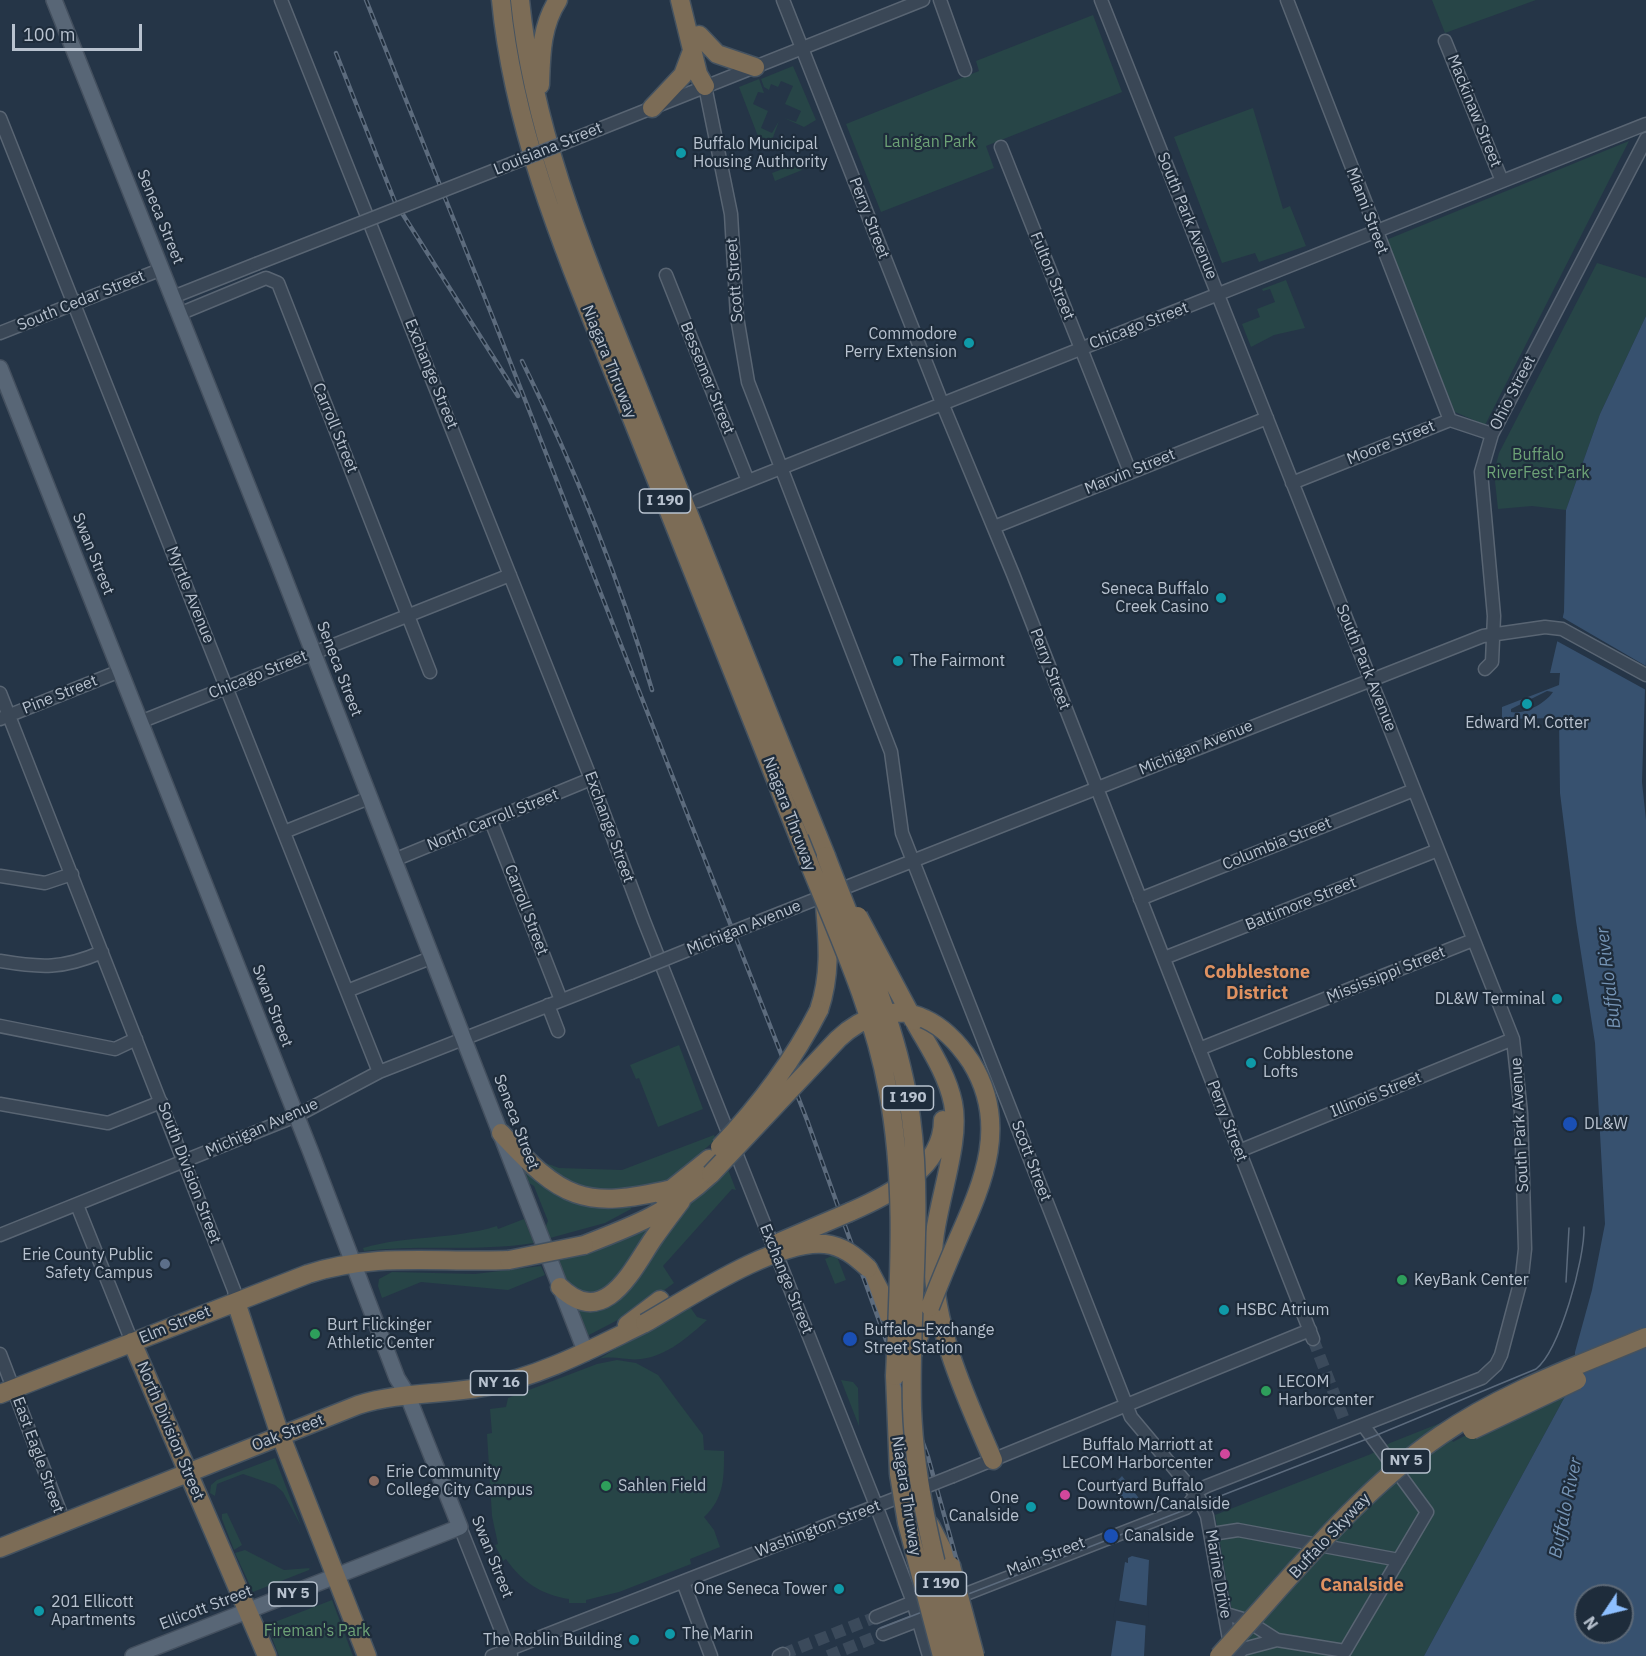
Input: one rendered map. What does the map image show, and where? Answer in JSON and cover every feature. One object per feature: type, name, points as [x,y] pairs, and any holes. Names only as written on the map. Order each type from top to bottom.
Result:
[{"type":"highway","name":"Niagara Thruway","points":[[501,0],[509,60],[526,132],[572,269],[620,365],[826,856],[888,1020],[911,1116],[917,1206],[913,1353],[915,1452],[923,1512],[960,1656]]},
{"type":"highway","name":"Niagara Thruway","points":[[520,0],[525,49],[539,113],[620,365],[877,1044],[895,1128],[900,1211],[895,1376],[897,1451],[907,1523],[940,1656]]},
{"type":"highway","points":[[539,113],[543,35],[547,21],[558,0]]},
{"type":"highway","points":[[680,0],[696,43],[717,54],[755,66]]},
{"type":"highway","points":[[691,0],[698,74],[705,86]]},
{"type":"highway","points":[[652,108],[683,75],[696,43]]},
{"type":"highway","points":[[826,856],[946,1079],[954,1105],[953,1134],[934,1244],[936,1298],[943,1336],[993,1460]]},
{"type":"highway","points":[[710,1166],[808,1032],[819,1010],[824,996],[829,960],[825,904]]},
{"type":"highway","points":[[560,1287],[574,1297],[591,1301],[614,1294],[628,1279],[677,1195],[710,1166],[838,1039],[857,1023],[876,1015],[912,1014],[936,1024],[951,1036],[976,1070],[987,1101],[990,1120],[989,1154],[975,1200],[913,1353]]},
{"type":"highway","points":[[604,1343],[660,1300],[735,1261],[879,1200],[900,1187],[926,1163],[941,1136],[942,1105],[933,1067],[916,1024]]},
{"type":"highway","points":[[501,1133],[540,1174],[562,1189],[579,1196],[613,1200],[677,1195]]},
{"type":"highway","name":"Elm Street","points":[[7,1392],[308,1274],[352,1262],[397,1259],[509,1260],[584,1245],[656,1215],[677,1195]]},
{"type":"highway","points":[[604,1343],[645,1323],[718,1281],[762,1260],[792,1248],[825,1244],[840,1247],[854,1255],[868,1268],[875,1280],[885,1312],[895,1376]]},
{"type":"highway","name":"South Division Street","points":[[236,1302],[281,1436],[367,1656]]},
{"type":"highway","name":"Buffalo Skyway","points":[[1219,1656],[1350,1514],[1422,1448],[1497,1402],[1646,1336]]},
{"type":"highway","name":"North Division Street","points":[[132,1342],[267,1656]]},
{"type":"highway","name":"Oak Street","points":[[0,1548],[358,1405],[408,1394],[454,1391],[503,1383],[544,1371],[604,1343]]},
{"type":"highway","name":"Buffalo Skyway","points":[[1234,1656],[1374,1506],[1430,1457],[1497,1416],[1646,1350]]},
{"type":"highway","points":[[923,1512],[951,1566],[975,1656]]},
{"type":"main road","name":"Seneca Street","points":[[54,0],[314,653],[586,1353]]},
{"type":"main road","name":"Swan Street","points":[[0,368],[296,1116],[397,1378],[408,1394],[460,1527]]},
{"type":"main road","name":"Ellicott Street","points":[[133,1656],[460,1527]]},
{"type":"street","name":"Exchange Street","points":[[280,0],[510,574],[648,931],[876,1506],[916,1611],[929,1656]]},
{"type":"street","name":"Perry Street","points":[[783,0],[942,403],[994,527],[1311,1335]]},
{"type":"street","name":"Louisiana Street","points":[[173,297],[922,0]]},
{"type":"street","points":[[940,0],[966,70]]},
{"type":"street","name":"South Park Avenue","points":[[1101,0],[1512,1039],[1521,1113],[1525,1249],[1522,1276],[1501,1355]]},
{"type":"street","name":"Miami Street","points":[[1287,0],[1450,420]]},
{"type":"street","name":"Mackinaw Street","points":[[1445,41],[1502,182]]},
{"type":"street","name":"Scott Street","points":[[705,86],[731,214],[737,317],[745,369],[759,416],[891,752],[897,810],[902,833],[1131,1417],[1195,1496]]},
{"type":"street","name":"Myrtle Avenue","points":[[0,118],[379,1072]]},
{"type":"street","name":"Chicago Street","points":[[698,501],[1646,124]]},
{"type":"street","name":"Ohio Street","points":[[1485,669],[1492,662],[1493,633],[1482,472],[1491,434],[1646,139]]},
{"type":"street","name":"Fulton Street","points":[[1001,147],[1130,472]]},
{"type":"street","name":"South Cedar Street","points":[[0,333],[162,270]]},
{"type":"street","name":"Bessemer Street","points":[[666,275],[748,481]]},
{"type":"street","name":"Carroll Street","points":[[179,314],[266,278],[278,283],[430,672]]},
{"type":"street","name":"Marvin Street","points":[[994,527],[1267,418]]},
{"type":"street","name":"Moore Street","points":[[1292,483],[1450,420],[1491,434]]},
{"type":"street","name":"Chicago Street","points":[[140,722],[510,574]]},
{"type":"street","name":"Michigan Avenue","points":[[0,1235],[296,1116],[379,1072],[1493,633],[1545,627],[1563,629],[1646,675]]},
{"type":"street","name":"Pine Street","points":[[5,717],[120,671]]},
{"type":"street","name":"South Division Street","points":[[0,693],[5,717],[72,874],[234,1290],[236,1302]]},
{"type":"street","name":"North Carroll Street","points":[[394,860],[591,779]]},
{"type":"street","name":"Columbia Street","points":[[1140,899],[1414,790]]},
{"type":"street","points":[[284,832],[369,798]]},
{"type":"street","name":"Carroll Street","points":[[491,821],[561,1000]]},
{"type":"street","name":"Baltimore Street","points":[[1164,958],[1437,849]]},
{"type":"street","points":[[0,876],[45,883],[72,874]]},
{"type":"street","name":"Mississippi Street","points":[[1199,1049],[1473,940]]},
{"type":"street","points":[[0,961],[39,968],[57,963],[75,964],[102,952]]},
{"type":"street","points":[[347,991],[433,957]]},
{"type":"street","points":[[548,1005],[558,1031]]},
{"type":"street","points":[[0,1026],[115,1049],[136,1039]]},
{"type":"street","name":"Illinois Street","points":[[1239,1151],[1512,1039]]},
{"type":"street","points":[[0,1104],[108,1123],[161,1102]]},
{"type":"street","name":"North Division Street","points":[[76,1205],[132,1342]]},
{"type":"street","name":"Washington Street","points":[[492,1656],[510,1653],[683,1582],[1311,1335]]},
{"type":"street","name":"East Eagle Street","points":[[0,1354],[7,1392],[64,1522]]},
{"type":"street","name":"Main Street","points":[[883,1634],[916,1611],[1190,1501],[1207,1486],[1347,1426],[1363,1425],[1482,1378],[1496,1365],[1501,1355]]},
{"type":"street","points":[[1226,1614],[1246,1620],[1277,1640],[1345,1652],[1426,1512],[1363,1425]]},
{"type":"street","name":"Marine Drive","points":[[1195,1496],[1208,1516],[1234,1656]]},
{"type":"street","name":"Swan Street","points":[[460,1527],[510,1653]]},
{"type":"street","points":[[1212,1534],[1238,1530],[1399,1560]]},
{"type":"street","points":[[683,1582],[711,1656]]},
{"type":"street","name":"Main Street","points":[[876,1617],[916,1611]]},
{"type":"street","points":[[940,1656],[934,1643],[949,1638],[954,1656]]},
{"type":"street","points":[[1234,1656],[1243,1649],[1277,1640]]},
{"type":"green space","points":[[1432,0],[1536,0],[1445,33]]},
{"type":"green space","name":"Lanigan Park","points":[[1093,15],[1122,92],[986,146],[994,168],[881,212],[846,124],[979,71],[976,61]]},
{"type":"green space","points":[[793,66],[816,120],[804,127],[784,118],[796,122],[801,111],[785,104],[793,86],[781,81],[778,87],[771,84],[769,90],[764,87],[761,79]]},
{"type":"green space","points":[[759,79],[764,93],[758,92],[753,104],[768,111],[761,128],[772,133],[779,121],[772,140],[761,144],[739,87]]},
{"type":"green space","points":[[1253,108],[1283,209],[1290,206],[1306,246],[1259,262],[1255,253],[1222,263],[1174,137]]},
{"type":"green space","points":[[1629,141],[1485,425],[1455,412],[1386,240]]},
{"type":"green space","points":[[799,163],[802,170],[775,181],[772,173]]},
{"type":"green space","name":"Buffalo RiverFest Park","points":[[1597,263],[1646,278],[1646,316],[1600,414],[1566,510],[1532,506],[1498,509],[1494,472],[1499,453]]},
{"type":"green space","points":[[1286,280],[1305,328],[1274,335],[1251,347],[1242,324],[1260,317],[1257,309],[1275,302],[1270,289],[1263,291],[1262,289]]},
{"type":"green space","points":[[679,1045],[703,1109],[658,1127],[639,1078],[636,1079],[630,1065]]},
{"type":"green space","points":[[714,1135],[716,1139],[675,1176],[660,1184],[618,1195],[565,1185],[543,1162],[559,1168],[622,1170]]},
{"type":"green space","points":[[727,1167],[736,1190],[732,1189],[663,1266],[674,1283],[635,1311],[587,1336],[576,1309],[603,1308],[631,1287],[662,1234],[682,1207]]},
{"type":"green space","points":[[527,1169],[548,1189],[564,1197],[630,1204],[631,1209],[605,1223],[550,1238],[545,1228],[548,1221],[534,1186],[527,1182],[523,1171]]},
{"type":"green space","points":[[524,1219],[534,1243],[513,1246],[364,1251],[363,1248],[396,1241],[464,1234],[497,1226],[498,1229]]},
{"type":"green space","points":[[647,1226],[650,1230],[619,1280],[594,1296],[568,1285],[558,1261],[586,1253]]},
{"type":"green space","points":[[836,1254],[846,1280],[835,1284],[825,1259]]},
{"type":"green space","points":[[541,1266],[545,1275],[508,1290],[421,1282],[382,1298],[378,1286],[379,1279],[392,1272],[475,1274]]},
{"type":"green space","points":[[688,1304],[697,1317],[707,1320],[677,1345],[660,1354],[641,1359],[599,1359]]},
{"type":"green space","name":"Sahlen Field","points":[[617,1360],[636,1363],[658,1375],[703,1435],[704,1450],[724,1451],[720,1494],[704,1517],[714,1530],[720,1547],[690,1559],[691,1564],[619,1592],[586,1600],[586,1603],[569,1603],[569,1599],[541,1591],[526,1581],[506,1559],[503,1561],[495,1545],[498,1544],[492,1516],[487,1434],[492,1433],[490,1409],[506,1407],[508,1398],[597,1364]]},
{"type":"green space","points":[[1575,1378],[1424,1656],[1240,1656],[1215,1515],[1371,1454],[1390,1443],[1443,1422],[1453,1442]]},
{"type":"green space","points":[[841,1380],[853,1382],[858,1388],[859,1426]]},
{"type":"green space","points":[[275,1458],[301,1526],[283,1492],[275,1485],[243,1474],[217,1484],[215,1496],[210,1493],[211,1485],[217,1480]]},
{"type":"green space","points":[[227,1513],[242,1545],[234,1550],[222,1519],[222,1514]]},
{"type":"green space","points":[[245,1550],[284,1570],[310,1568],[253,1592],[235,1553]]},
{"type":"green space","name":"Fireman's Park","points":[[332,1600],[353,1656],[279,1656],[267,1625]]},
{"type":"water","name":"Buffalo River","points":[[1646,316],[1646,658],[1642,782],[1646,820],[1646,1656],[1424,1656],[1575,1378],[1575,1352],[1592,1290],[1605,1224],[1595,1043],[1576,921],[1560,793],[1559,718],[1502,719],[1502,707],[1559,685],[1560,673],[1550,673],[1564,612],[1566,510],[1600,414]],"holes":[[[1547,691],[1553,692],[1540,704],[1528,710],[1511,712],[1511,709]]]},
{"type":"water","points":[[1122,1476],[1141,1501],[1127,1506],[1110,1488]]},
{"type":"water","points":[[1132,1556],[1149,1560],[1144,1656],[1111,1656],[1125,1562],[1128,1563],[1128,1558]]},
{"type":"pier","points":[[1560,616],[1646,666],[1646,690],[1555,640]]},
{"type":"pier","points":[[1116,1600],[1149,1606],[1148,1626],[1113,1620]]},
{"type":"tunnel","points":[[1313,1339],[1345,1422]]},
{"type":"tunnel","points":[[783,1654],[876,1617]]},
{"type":"tunnel","points":[[828,1656],[883,1634]]},
{"type":"tram line","points":[[881,1628],[1372,1437],[1536,1369],[1545,1359],[1562,1324],[1576,1281],[1584,1227]]},
{"type":"tram line","points":[[1566,1282],[1569,1228]]},
{"type":"railway","points":[[366,0],[807,1120],[928,1457],[960,1572]]},
{"type":"railway","points":[[336,53],[395,202],[518,396]]},
{"type":"railway","points":[[522,361],[560,441],[594,523],[625,606],[652,690]]},
{"type":"place","name":"Buffalo Municipal Housing Authrority","points":[[681,153]]},
{"type":"place","name":"Commodore Perry Extension","points":[[969,343]]},
{"type":"place","name":"Seneca Buffalo Creek Casino","points":[[1221,598]]},
{"type":"place","name":"The Fairmont","points":[[898,661]]},
{"type":"place","name":"Edward M. Cotter","points":[[1527,704]]},
{"type":"place","name":"DL&W Terminal","points":[[1557,999]]},
{"type":"place","name":"Cobblestone Lofts","points":[[1251,1063]]},
{"type":"place","name":"DL&W","points":[[1570,1124]]},
{"type":"place","name":"Erie County Public Safety Campus","points":[[165,1264]]},
{"type":"place","name":"KeyBank Center","points":[[1402,1280]]},
{"type":"place","name":"HSBC Atrium","points":[[1224,1310]]},
{"type":"place","name":"Burt Flickinger Athletic Center","points":[[315,1334]]},
{"type":"place","name":"Buffalo–Exchange Street Station","points":[[850,1339]]},
{"type":"place","name":"LECOM Harborcenter","points":[[1266,1391]]},
{"type":"place","name":"Buffalo Marriott at LECOM Harborcenter","points":[[1225,1454]]},
{"type":"place","name":"Erie Community College City Campus","points":[[374,1481]]},
{"type":"place","name":"Sahlen Field","points":[[606,1486]]},
{"type":"place","name":"Courtyard Buffalo Downtown/Canalside","points":[[1065,1495]]},
{"type":"place","name":"One Canalside","points":[[1031,1507]]},
{"type":"place","name":"Canalside","points":[[1111,1536]]},
{"type":"place","name":"One Seneca Tower","points":[[839,1589]]},
{"type":"place","name":"201 Ellicott Apartments","points":[[39,1611]]},
{"type":"place","name":"The Marin","points":[[670,1634]]},
{"type":"place","name":"The Roblin Building","points":[[634,1640]]},
{"type":"district","name":"Cobblestone District","points":[[1257,983]]},
{"type":"district","name":"Canalside","points":[[1362,1586]]}]
